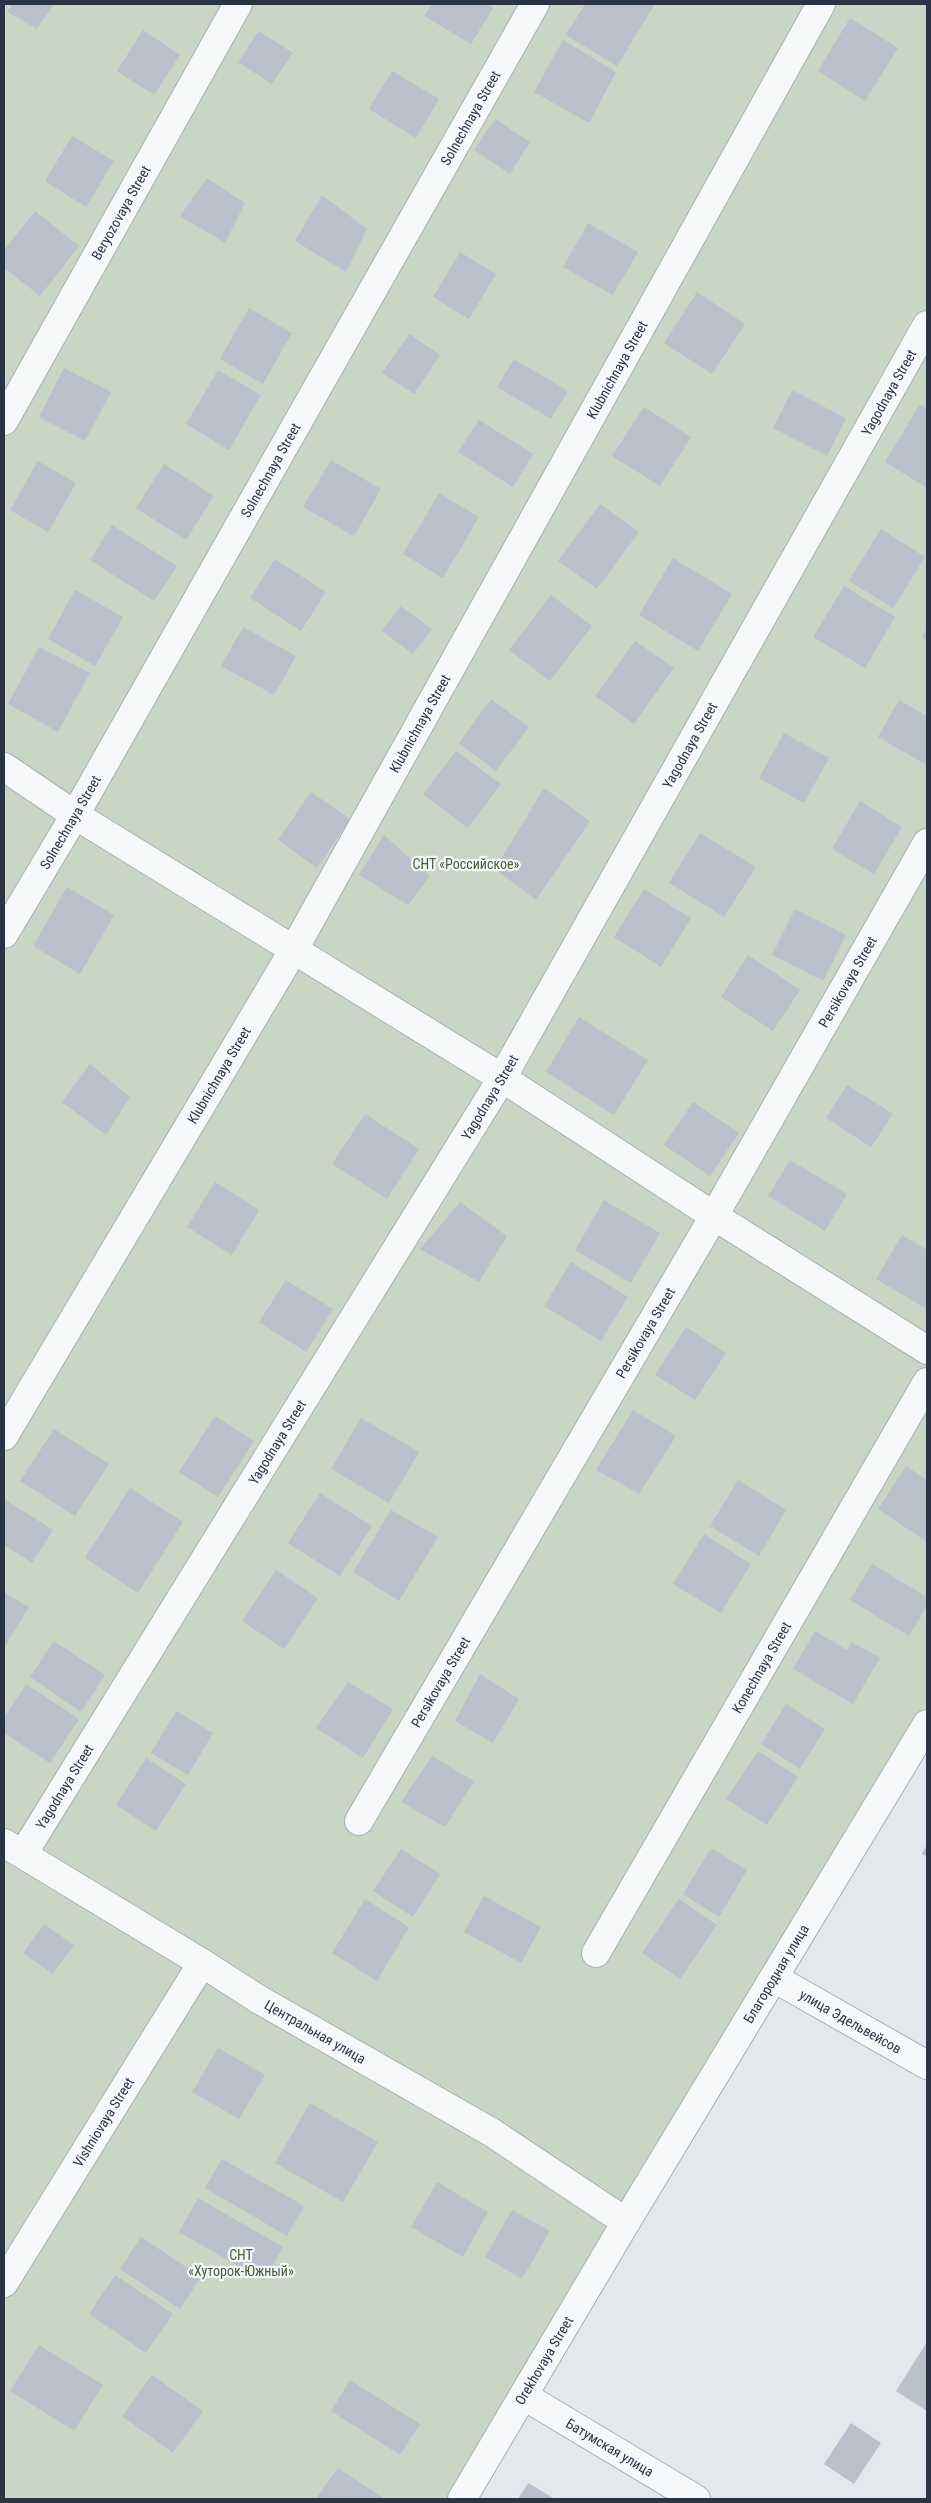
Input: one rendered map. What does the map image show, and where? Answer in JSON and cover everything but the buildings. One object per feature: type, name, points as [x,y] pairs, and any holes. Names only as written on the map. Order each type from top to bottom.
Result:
[{"type":"street","name":"Beryozovaya Street","points":[[4,421],[238,4]]},
{"type":"street","name":"Solnechnaya Street","points":[[4,934],[75,815],[535,4]]},
{"type":"street","name":"Klubnichnaya Street","points":[[4,1436],[293,951],[821,4]]},
{"type":"street","name":"Yagodnaya Street","points":[[13,1848],[502,1078],[927,325]]},
{"type":"street","points":[[4,767],[75,815],[502,1078],[714,1216],[927,1350]]},
{"type":"street","name":"Persikovaya Street","points":[[359,1821],[714,1216],[927,843]]},
{"type":"street","name":"Konechnaya Street","points":[[596,1953],[927,1382]]},
{"type":"street","name":"Благородная улица","points":[[626,2222],[927,1724]]},
{"type":"street","name":"Центральная улица","points":[[13,1848],[202,1962],[258,1999],[491,2132],[626,2222]]},
{"type":"street","name":"Vishniovaya Street","points":[[4,2283],[202,1962]]},
{"type":"street","name":"улица Эдельвейсов","points":[[774,1978],[927,2065]]},
{"type":"street","name":"Orekhovaya Street","points":[[462,2499],[626,2222]]},
{"type":"street","name":"Батумская улица","points":[[524,2396],[696,2499]]},
{"type":"green space","name":"СНТ «Российское»","points":[[4,4],[927,4],[927,1724],[462,2499],[4,2499]]},
{"type":"park label","name":"СНТ «Хуторок-Южный»","points":[[241,2264]]}]
